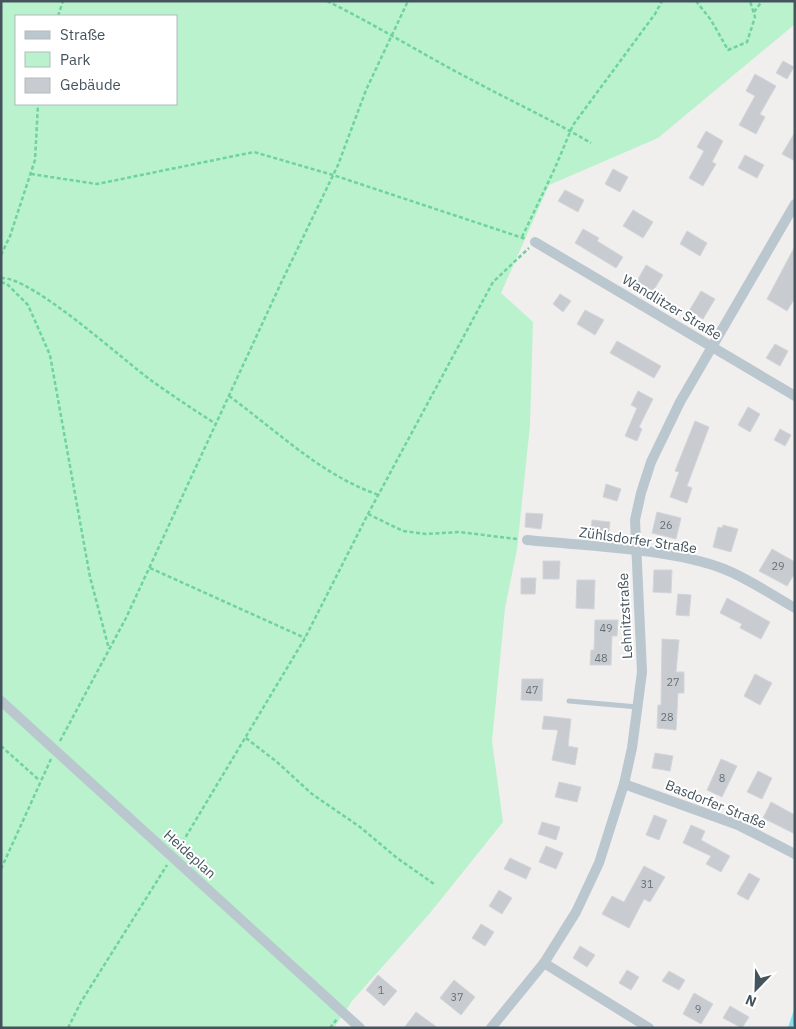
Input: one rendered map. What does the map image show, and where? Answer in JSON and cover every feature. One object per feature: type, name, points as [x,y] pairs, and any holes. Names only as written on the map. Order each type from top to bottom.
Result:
[{"type":"street","name":"Lehnitzstraße","points":[[490,1028],[544,963],[566,929],[590,885],[607,840],[624,784],[639,707],[641,636],[635,551],[637,506],[651,462],[680,402],[795,204]]},
{"type":"street","name":"Wandlitzer Straße","points":[[535,242],[795,396]]},
{"type":"street","name":"Zühlsdorfer Straße","points":[[527,540],[635,551],[687,559],[724,569],[795,608]]},
{"type":"street","name":"Heideplan","points":[[1,701],[360,1028]]},
{"type":"street","name":"Basdorfer Straße","points":[[624,784],[738,826],[795,854]]},
{"type":"street","points":[[544,963],[649,1028]]},
{"type":"lane","points":[[569,701],[639,707]]},
{"type":"path","points":[[58,15],[63,1]]},
{"type":"path","points":[[326,1],[391,34],[469,79],[591,143]]},
{"type":"path","points":[[1,869],[55,750],[109,650],[150,568],[333,175],[366,90],[408,1]]},
{"type":"path","points":[[522,237],[555,168],[570,131],[655,14],[662,1]]},
{"type":"path","points":[[696,1],[712,20],[728,50],[747,42],[755,17],[750,1]]},
{"type":"path","points":[[754,12],[762,1]]},
{"type":"path","points":[[1,255],[10,236],[35,160],[38,105]]},
{"type":"path","points":[[31,174],[97,184],[254,152],[333,175],[535,242],[493,282],[368,514],[305,638],[188,836],[172,857],[81,1002],[68,1028]]},
{"type":"path","points":[[1,278],[11,277],[59,307],[151,380],[216,424]]},
{"type":"path","points":[[1,282],[6,284],[28,305],[50,355],[90,576],[109,650]]},
{"type":"path","points":[[229,396],[294,447],[361,489],[379,495]]},
{"type":"path","points":[[368,514],[403,531],[426,534],[460,532],[527,540]]},
{"type":"path","points":[[150,568],[305,638]]},
{"type":"path","points":[[246,738],[277,762],[312,794],[360,827],[397,858],[434,884]]},
{"type":"path","points":[[1,746],[40,781]]},
{"type":"green space","points":[[1,1],[795,1],[795,24],[658,138],[549,185],[501,293],[533,322],[530,425],[517,549],[505,608],[492,741],[503,822],[430,913],[352,1001],[334,1028],[1,1028]]},
{"type":"building","points":[[783,61],[794,67],[787,79],[776,73]]},
{"type":"building","points":[[755,74],[776,86],[760,114],[765,117],[756,134],[739,125],[755,96],[746,91]]},
{"type":"building","points":[[706,131],[723,141],[712,162],[716,164],[703,186],[689,178],[704,151],[697,147]]},
{"type":"building","points":[[795,132],[795,161],[782,154]]},
{"type":"building","points":[[745,155],[764,165],[757,178],[738,168]]},
{"type":"building","points":[[613,169],[628,177],[620,192],[605,184]]},
{"type":"building","points":[[565,190],[584,200],[578,212],[558,201]]},
{"type":"building","points":[[633,210],[653,222],[643,238],[623,226]]},
{"type":"building","points":[[583,229],[599,238],[597,241],[623,257],[616,268],[575,243]]},
{"type":"building","points":[[687,231],[707,243],[700,256],[680,244]]},
{"type":"building","points":[[795,246],[795,298],[787,311],[767,299]]},
{"type":"building","points":[[646,265],[663,275],[653,291],[637,281]]},
{"type":"building","points":[[701,291],[715,299],[703,319],[689,311]]},
{"type":"building","points":[[560,294],[571,301],[563,312],[553,304]]},
{"type":"building","points":[[585,310],[604,320],[595,335],[577,324]]},
{"type":"building","points":[[617,341],[661,366],[654,378],[610,353]]},
{"type":"building","points":[[775,344],[788,351],[780,366],[766,358]]},
{"type":"building","points":[[638,391],[653,399],[639,427],[642,429],[637,441],[625,436],[637,408],[631,405]]},
{"type":"building","points":[[748,407],[760,414],[750,432],[738,425]]},
{"type":"building","points":[[695,421],[709,427],[687,486],[692,488],[687,503],[670,497],[679,472],[675,471]]},
{"type":"building","points":[[780,429],[791,435],[785,446],[774,440]]},
{"type":"building","points":[[606,484],[621,489],[617,501],[603,497]]},
{"type":"building","points":[[657,512],[681,518],[676,539],[652,533]]},
{"type":"building","points":[[526,513],[543,514],[541,529],[525,527]]},
{"type":"building","points":[[592,520],[610,522],[608,537],[591,535]]},
{"type":"building","points":[[723,525],[738,529],[731,552],[713,547],[718,527],[722,528]]},
{"type":"building","points":[[772,549],[795,562],[795,573],[787,586],[759,571]]},
{"type":"building","points":[[543,561],[560,561],[559,579],[543,579]]},
{"type":"building","points":[[654,570],[672,570],[671,593],[653,592]]},
{"type":"building","points":[[521,578],[536,578],[535,594],[521,594]]},
{"type":"building","points":[[577,580],[595,580],[594,609],[576,608]]},
{"type":"building","points":[[678,594],[691,595],[689,616],[676,615]]},
{"type":"building","points":[[727,598],[770,622],[761,639],[740,628],[742,624],[720,613]]},
{"type":"building","points":[[595,620],[618,620],[617,636],[612,636],[611,665],[590,665],[591,650],[594,650]]},
{"type":"building","points":[[662,639],[679,640],[676,672],[684,672],[684,693],[678,693],[676,730],[657,728],[658,705],[661,705]]},
{"type":"building","points":[[755,674],[772,683],[760,705],[744,696]]},
{"type":"building","points":[[522,679],[543,679],[542,701],[521,700]]},
{"type":"building","points":[[544,716],[571,719],[568,746],[578,748],[575,765],[552,760],[558,730],[542,729]]},
{"type":"building","points":[[655,753],[673,756],[670,771],[652,768]]},
{"type":"building","points":[[721,759],[737,766],[722,797],[707,790]]},
{"type":"building","points":[[758,771],[772,778],[762,799],[747,792]]},
{"type":"building","points":[[559,782],[581,787],[577,802],[555,797]]},
{"type":"building","points":[[771,802],[795,815],[795,834],[763,818]]},
{"type":"building","points":[[654,815],[667,820],[659,840],[646,835]]},
{"type":"building","points":[[542,822],[560,827],[556,840],[538,834]]},
{"type":"building","points":[[691,825],[705,831],[701,840],[730,856],[721,872],[706,864],[711,856],[683,843]]},
{"type":"building","points":[[546,846],[563,853],[556,869],[539,862]]},
{"type":"building","points":[[510,858],[531,868],[526,879],[504,869]]},
{"type":"building","points":[[644,866],[665,877],[650,902],[644,899],[629,928],[602,914],[612,896],[624,902]]},
{"type":"building","points":[[749,873],[760,879],[748,900],[737,894]]},
{"type":"building","points":[[499,890],[512,898],[502,914],[489,906]]},
{"type":"building","points":[[481,924],[494,932],[485,946],[472,938]]},
{"type":"building","points":[[580,946],[595,955],[587,967],[573,958]]},
{"type":"building","points":[[627,970],[639,977],[631,990],[619,983]]},
{"type":"building","points":[[669,971],[685,980],[679,990],[662,981]]},
{"type":"building","points":[[378,975],[397,991],[384,1006],[366,990]]},
{"type":"building","points":[[454,980],[475,997],[461,1015],[440,998]]},
{"type":"building","points":[[694,993],[713,1004],[701,1024],[683,1014]]},
{"type":"building","points":[[730,1006],[749,1017],[742,1028],[723,1018]]},
{"type":"building","points":[[416,1012],[438,1028],[404,1028]]},
{"type":"waterway","points":[[790,1028],[795,1013]]}]
